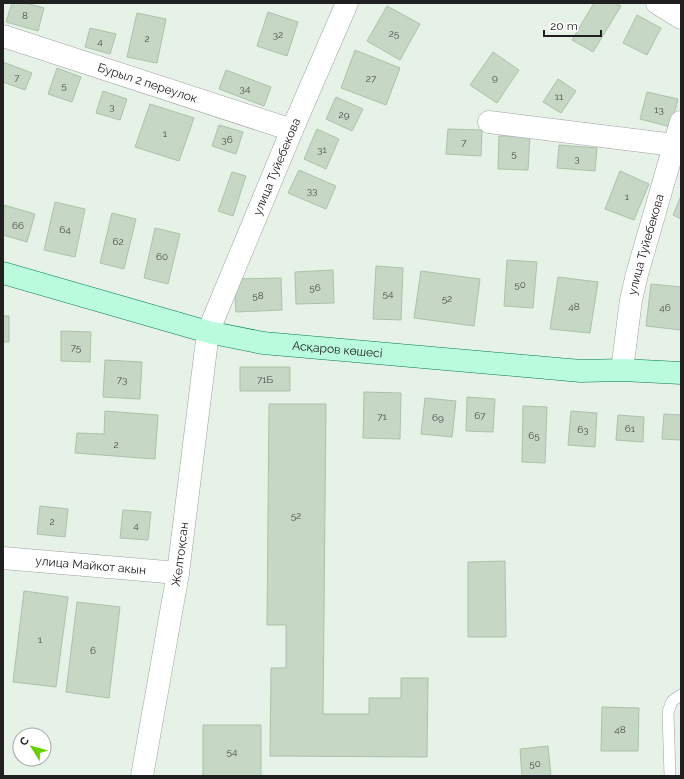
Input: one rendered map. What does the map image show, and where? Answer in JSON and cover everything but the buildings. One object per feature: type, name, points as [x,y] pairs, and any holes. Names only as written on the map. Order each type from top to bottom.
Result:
[{"type":"main road","name":"Асқаров көшесі","points":[[3,274],[208,332],[263,343],[581,371],[622,370],[681,373]]},
{"type":"street","name":"улица Туйебекова","points":[[208,332],[292,130],[347,3]]},
{"type":"street","points":[[657,3],[681,18]]},
{"type":"street","name":"Бурыл 2 переулок","points":[[3,36],[292,130]]},
{"type":"street","points":[[489,122],[674,145]]},
{"type":"street","name":"улица Туйебекова","points":[[622,370],[631,300],[637,274],[681,122]]},
{"type":"street","name":"Желтоқсан","points":[[142,776],[178,573],[208,332]]},
{"type":"street","name":"улица Майкот акын","points":[[3,558],[178,573]]},
{"type":"lane","points":[[670,776],[668,712],[672,701],[681,695]]}]
